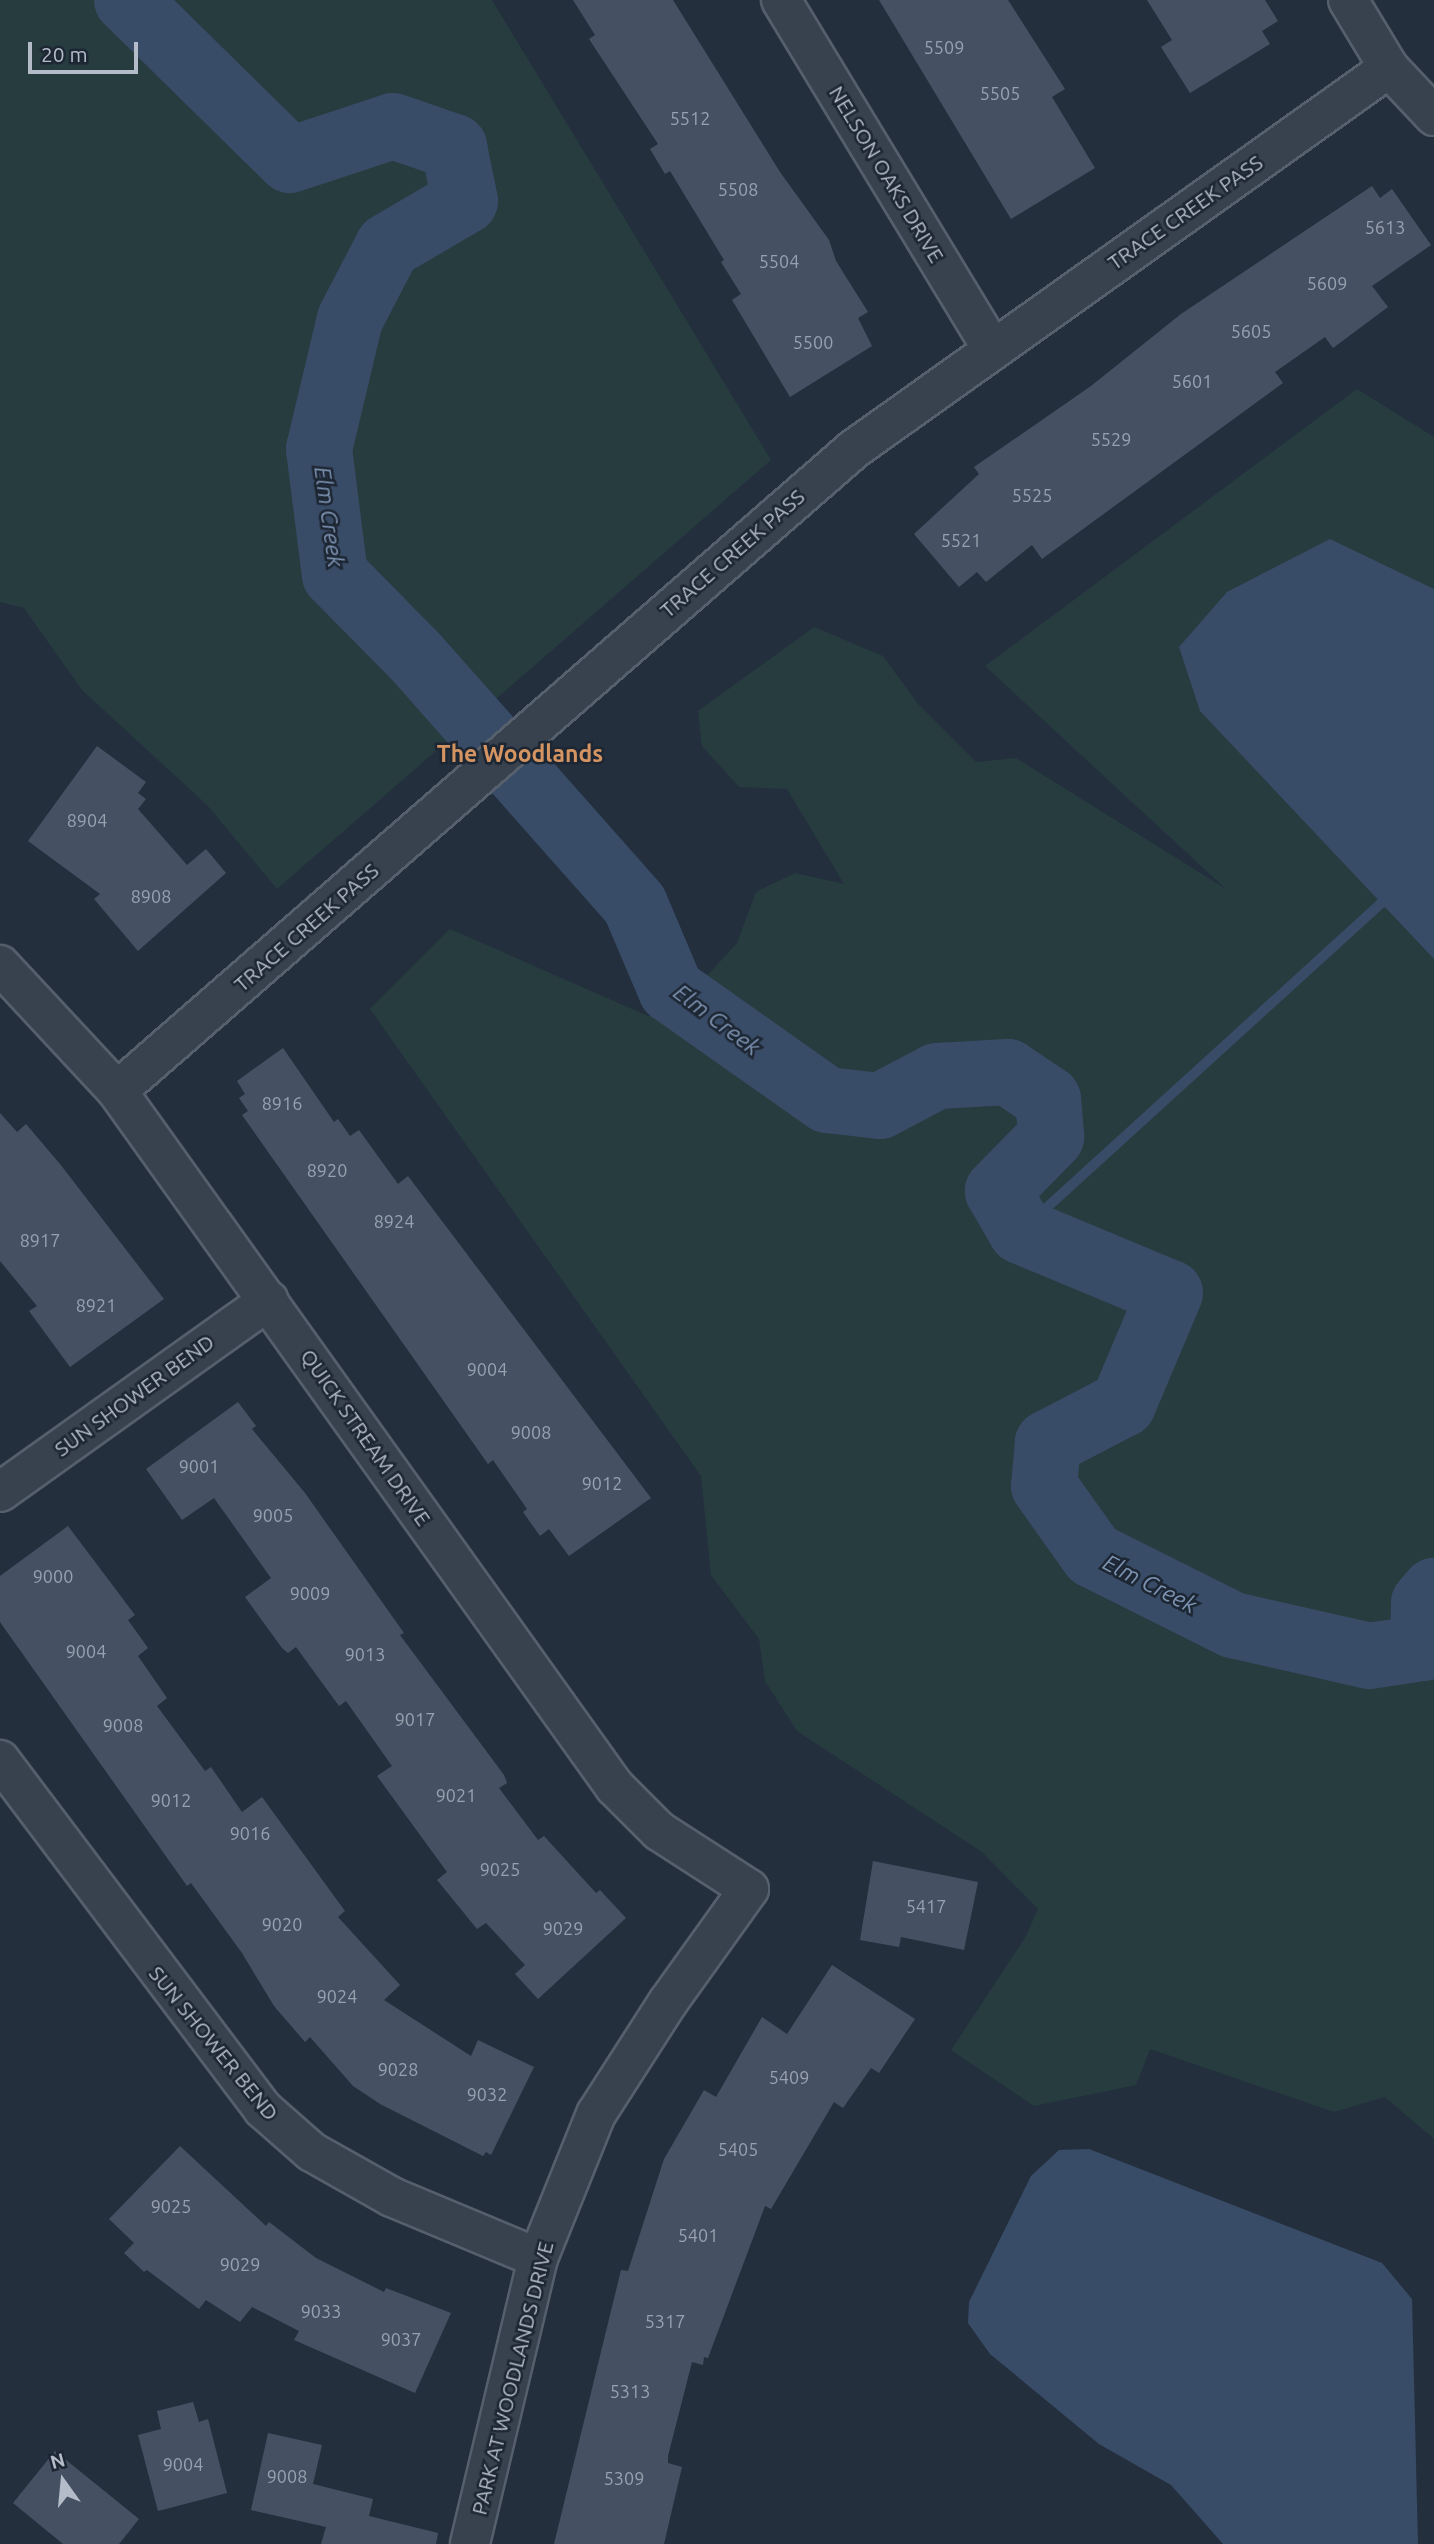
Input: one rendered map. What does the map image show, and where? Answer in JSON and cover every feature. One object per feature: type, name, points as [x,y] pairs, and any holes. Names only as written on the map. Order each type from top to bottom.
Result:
[{"type":"street","name":"NELSON OAKS DRIVE","points":[[781,0],[992,348]]},
{"type":"street","points":[[1348,0],[1389,68],[1434,116]]},
{"type":"street","name":"TRACE CREEK PASS","points":[[117,1091],[854,449],[992,348],[1389,68]]},
{"type":"street","name":"QUICK STREAM DRIVE","points":[[0,965],[117,1091],[615,1787],[659,1831],[749,1889]]},
{"type":"street","name":"SUN SHOWER BEND","points":[[0,1492],[269,1300]]},
{"type":"street","name":"SUN SHOWER BEND","points":[[0,1760],[262,2109],[312,2152],[392,2197],[538,2258]]},
{"type":"street","name":"PARK AT WOODLANDS DRIVE","points":[[470,2544],[538,2258],[596,2114],[668,2002],[749,1889]]},
{"type":"green space","points":[[0,0],[492,0],[771,460],[277,889],[207,805],[82,690],[24,608],[0,602]]},
{"type":"green space","points":[[1357,389],[1434,437],[1434,2139],[1385,2097],[1334,2112],[1150,2049],[1136,2085],[1034,2106],[951,2050],[1025,1938],[1038,1909],[982,1852],[797,1731],[765,1681],[759,1639],[711,1575],[701,1476],[370,1009],[450,929],[648,1016],[672,1014],[737,943],[756,892],[795,873],[844,884],[787,789],[739,787],[702,746],[698,711],[814,627],[883,656],[918,704],[976,762],[1016,758],[1226,889],[985,666]]},
{"type":"water","points":[[1330,539],[1434,589],[1434,959],[1200,711],[1179,647],[1227,592]]},
{"type":"water","points":[[1089,2149],[1382,2263],[1412,2299],[1418,2544],[1223,2544],[1171,2485],[1099,2444],[990,2354],[968,2323],[969,2302],[1031,2176],[1059,2150]]},
{"type":"building","points":[[573,0],[673,0],[780,172],[829,240],[836,261],[868,312],[858,318],[872,346],[790,397],[732,300],[741,294],[721,262],[724,260],[670,171],[665,174],[650,149],[658,144],[589,39],[595,35]]},
{"type":"building","points":[[879,0],[1008,0],[1065,89],[1052,97],[1095,168],[1011,219]]},
{"type":"building","points":[[1147,0],[1265,0],[1278,21],[1262,31],[1270,44],[1190,93],[1161,47],[1172,40]]},
{"type":"building","points":[[1372,186],[1380,198],[1392,189],[1431,245],[1372,286],[1388,307],[1333,348],[1325,337],[1275,372],[1283,383],[1042,559],[1032,545],[986,582],[977,572],[959,587],[914,534],[979,474],[974,467],[1091,386],[1181,314]]},
{"type":"building","points":[[97,746],[146,782],[138,793],[146,799],[138,809],[187,865],[206,849],[226,873],[138,951],[94,899],[100,894],[28,841]]},
{"type":"building","points":[[283,1048],[334,1122],[338,1119],[350,1136],[359,1130],[398,1184],[408,1176],[651,1498],[569,1556],[549,1529],[540,1536],[523,1512],[527,1509],[493,1460],[488,1464],[242,1115],[248,1111],[239,1098],[245,1094],[237,1081]]},
{"type":"building","points":[[0,1113],[17,1132],[26,1124],[164,1299],[70,1367],[29,1311],[37,1306],[0,1261]]},
{"type":"building","points":[[238,1402],[256,1426],[252,1429],[305,1493],[404,1633],[400,1635],[504,1775],[507,1783],[499,1788],[538,1840],[544,1836],[596,1893],[600,1890],[626,1918],[538,1999],[515,1974],[525,1965],[486,1923],[477,1929],[437,1880],[447,1872],[377,1776],[392,1766],[346,1701],[339,1706],[296,1647],[288,1653],[282,1648],[245,1597],[271,1578],[214,1498],[182,1520],[146,1469]]},
{"type":"building","points":[[68,1526],[135,1615],[128,1620],[148,1648],[138,1656],[167,1698],[157,1706],[205,1771],[211,1767],[242,1812],[262,1797],[345,1911],[338,1917],[400,1985],[384,2000],[471,2056],[478,2040],[534,2067],[491,2155],[486,2152],[483,2156],[380,2104],[353,2086],[310,2037],[305,2042],[274,2006],[242,1953],[191,1883],[187,1886],[0,1622],[0,1576]]},
{"type":"building","points":[[873,1861],[978,1882],[964,1950],[901,1937],[899,1947],[860,1940]]},
{"type":"building","points":[[832,1965],[915,2019],[879,2073],[871,2068],[843,2108],[834,2102],[771,2209],[765,2206],[708,2358],[704,2357],[703,2365],[692,2362],[668,2456],[668,2463],[682,2467],[664,2544],[554,2544],[621,2270],[628,2271],[664,2159],[704,2090],[716,2097],[762,2017],[787,2034]]},
{"type":"building","points":[[180,2146],[266,2226],[269,2222],[316,2258],[384,2292],[386,2288],[451,2313],[415,2393],[294,2340],[299,2331],[252,2307],[240,2322],[206,2300],[199,2309],[147,2270],[144,2272],[124,2253],[134,2243],[109,2219]]},
{"type":"building","points":[[193,2402],[199,2422],[208,2419],[227,2493],[158,2511],[138,2435],[161,2429],[157,2411]]},
{"type":"building","points":[[268,2433],[322,2445],[313,2484],[373,2499],[369,2516],[438,2533],[436,2544],[321,2544],[326,2527],[251,2510]]},
{"type":"building","points":[[55,2451],[139,2519],[119,2544],[63,2544],[13,2503]]},
{"type":"waterway","name":"Elm Creek","points":[[127,0],[290,160],[393,126],[454,147],[465,201],[388,246],[350,319],[319,449],[335,575],[415,656],[635,905],[671,990],[827,1100],[880,1106],[937,1076],[1008,1072],[1048,1099],[1051,1137],[998,1191],[1021,1231],[1170,1293],[1123,1404],[1048,1443],[1044,1486],[1093,1555],[1233,1625],[1369,1656],[1423,1648],[1424,1603],[1434,1591]]},
{"type":"waterway","points":[[1021,1231],[1382,903],[1397,901]]},
{"type":"district","name":"The Woodlands","points":[[520,754]]}]
